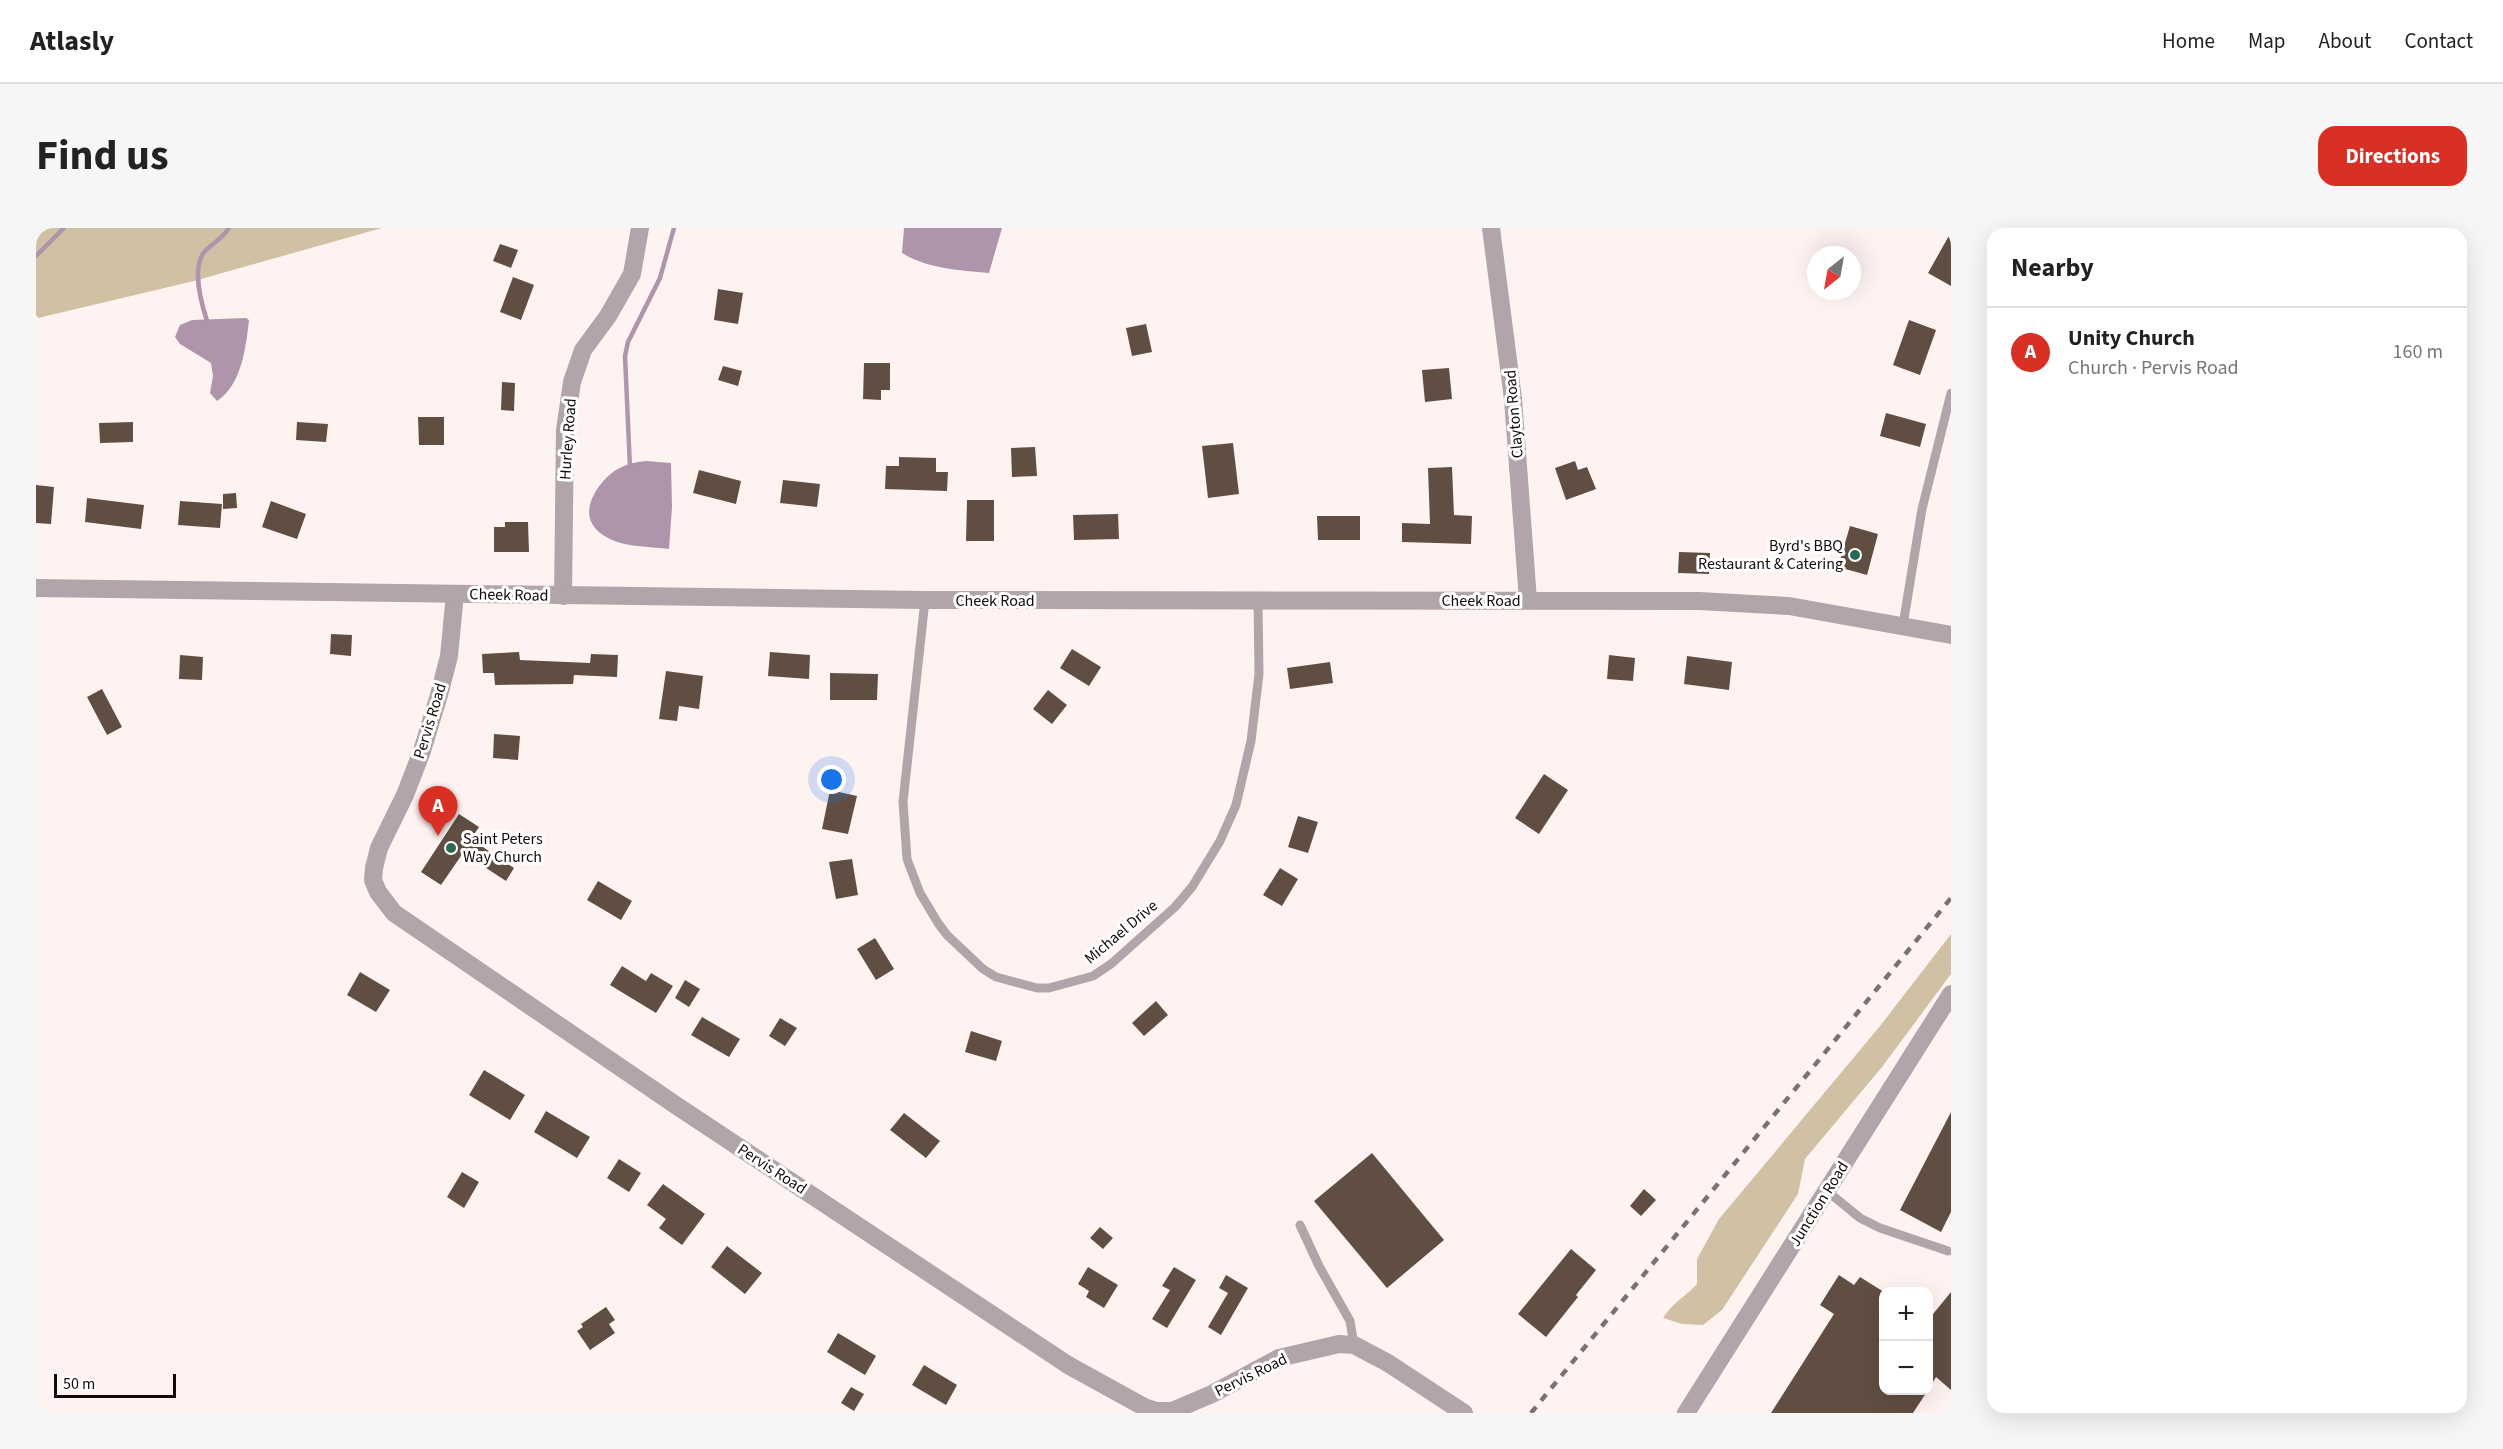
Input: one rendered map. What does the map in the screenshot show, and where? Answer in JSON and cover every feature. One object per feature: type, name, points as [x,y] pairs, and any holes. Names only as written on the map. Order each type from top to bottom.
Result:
[{"type":"street","name":"Hurley Road","points":[[563,596],[565,430],[572,382],[583,350],[608,316],[632,274],[640,228]]},
{"type":"street","name":"Clayton Road","points":[[1491,228],[1514,399],[1528,600]]},
{"type":"street","name":"Cheek Road","points":[[36,588],[925,600],[1699,601],[1789,606],[1950,633]]},
{"type":"street","name":"Pervis Road","points":[[455,594],[449,656],[440,695],[422,751],[405,795],[379,848],[374,868],[373,880],[378,892],[394,913],[677,1106],[1068,1365],[1144,1407],[1158,1411],[1172,1411],[1212,1394],[1279,1359],[1320,1347],[1339,1344],[1354,1345]]},
{"type":"street","name":"Junction Road","points":[[1691,1411],[1951,994]]},
{"type":"street","points":[[1354,1345],[1388,1363],[1464,1413]]},
{"type":"lane","points":[[1903,625],[1922,509],[1951,393]]},
{"type":"lane","name":"Michael Drive","points":[[925,600],[903,802],[907,859],[920,893],[947,935],[983,969],[996,977],[1037,988],[1049,988],[1093,976],[1111,964],[1175,907],[1192,887],[1220,841],[1236,805],[1251,741],[1259,674],[1258,602]]},
{"type":"lane","points":[[1827,1191],[1860,1218],[1880,1228],[1948,1251]]},
{"type":"lane","points":[[1300,1225],[1319,1266],[1350,1321],[1354,1345]]},
{"type":"shaded area","points":[[36,228],[382,228],[194,281],[38,318],[36,315]]},
{"type":"shaded area","points":[[904,228],[1002,228],[989,273],[944,268],[902,253]]},
{"type":"shaded area","points":[[246,318],[249,320],[241,364],[232,385],[217,401],[210,393],[213,376],[211,363],[180,344],[175,337],[180,325],[192,320]]},
{"type":"shaded area","points":[[646,461],[671,463],[672,507],[669,549],[620,543],[602,535],[591,521],[590,505],[603,481],[623,466]]},
{"type":"shaded area","points":[[1951,934],[1951,974],[1882,1067],[1805,1159],[1798,1194],[1722,1310],[1703,1325],[1682,1324],[1663,1318],[1671,1307],[1697,1284],[1697,1259],[1719,1219],[1880,1026]]},
{"type":"building","points":[[1951,232],[1951,286],[1928,273]]},
{"type":"building","points":[[500,244],[518,250],[511,268],[493,261]]},
{"type":"building","points":[[513,277],[534,285],[521,320],[500,312]]},
{"type":"building","points":[[718,289],[743,293],[738,324],[714,320]]},
{"type":"building","points":[[1909,320],[1936,330],[1920,375],[1893,365]]},
{"type":"building","points":[[1146,324],[1152,352],[1132,356],[1126,328]]},
{"type":"building","points":[[864,363],[890,363],[890,390],[881,390],[881,400],[863,399]]},
{"type":"building","points":[[723,366],[742,371],[738,386],[718,380]]},
{"type":"building","points":[[1449,368],[1452,399],[1425,402],[1422,370]]},
{"type":"building","points":[[502,382],[515,383],[514,411],[501,410]]},
{"type":"building","points":[[1886,413],[1926,424],[1920,447],[1880,436]]},
{"type":"building","points":[[418,417],[444,417],[444,445],[419,445]]},
{"type":"building","points":[[133,422],[133,442],[100,443],[99,423]]},
{"type":"building","points":[[297,422],[328,424],[326,442],[296,440]]},
{"type":"building","points":[[1233,443],[1239,494],[1208,498],[1202,446]]},
{"type":"building","points":[[1035,447],[1037,476],[1012,477],[1011,448]]},
{"type":"building","points":[[899,457],[936,458],[936,472],[948,472],[947,491],[885,489],[886,466],[899,466]]},
{"type":"building","points":[[1575,461],[1578,470],[1587,467],[1596,489],[1566,500],[1555,468]]},
{"type":"building","points":[[1452,467],[1454,515],[1472,516],[1471,544],[1402,542],[1402,523],[1430,524],[1428,468]]},
{"type":"building","points":[[699,470],[741,481],[736,504],[693,493]]},
{"type":"building","points":[[783,480],[820,484],[817,507],[780,503]]},
{"type":"building","points":[[36,485],[54,487],[51,524],[36,523]]},
{"type":"building","points":[[236,493],[237,508],[223,509],[223,494]]},
{"type":"building","points":[[87,498],[144,505],[141,529],[85,522]]},
{"type":"building","points":[[967,500],[994,500],[994,541],[966,541]]},
{"type":"building","points":[[180,501],[222,504],[220,528],[178,525]]},
{"type":"building","points":[[271,501],[306,514],[297,539],[262,527]]},
{"type":"building","points":[[1118,514],[1119,539],[1074,540],[1073,515]]},
{"type":"building","points":[[1317,516],[1360,516],[1360,540],[1318,540]]},
{"type":"building","points":[[505,522],[528,522],[529,552],[494,552],[494,527],[505,527]]},
{"type":"building","name":"Byrd's BBQ Restaurant & Catering","points":[[1850,526],[1878,534],[1867,575],[1838,567]]},
{"type":"building","points":[[1679,552],[1710,553],[1709,574],[1678,573]]},
{"type":"building","points":[[331,634],[352,635],[351,656],[330,654]]},
{"type":"building","points":[[1072,649],[1101,667],[1089,686],[1060,668]]},
{"type":"building","points":[[519,652],[520,660],[590,663],[591,654],[618,655],[617,677],[574,675],[573,684],[495,685],[494,673],[483,673],[482,654]]},
{"type":"building","points":[[770,652],[810,655],[809,679],[768,676]]},
{"type":"building","points":[[180,655],[203,657],[202,680],[179,679]]},
{"type":"building","points":[[1609,655],[1635,658],[1633,681],[1607,679]]},
{"type":"building","points":[[1687,656],[1732,662],[1729,690],[1684,684]]},
{"type":"building","points":[[1330,662],[1333,683],[1290,689],[1287,668]]},
{"type":"building","points":[[666,671],[703,676],[699,709],[679,706],[677,721],[659,719]]},
{"type":"building","points":[[830,673],[878,674],[877,700],[830,700]]},
{"type":"building","points":[[102,689],[122,727],[107,735],[87,697]]},
{"type":"building","points":[[1048,690],[1067,705],[1052,724],[1033,709]]},
{"type":"building","points":[[494,734],[520,736],[518,760],[493,758]]},
{"type":"building","points":[[1544,774],[1568,790],[1539,834],[1515,818]]},
{"type":"building","points":[[830,790],[857,796],[848,834],[822,829]]},
{"type":"building","points":[[459,814],[479,827],[471,839],[514,868],[506,881],[463,853],[441,885],[421,872]]},
{"type":"building","points":[[1298,816],[1318,822],[1308,853],[1288,847]]},
{"type":"building","points":[[852,859],[858,895],[836,899],[829,862]]},
{"type":"building","points":[[1280,868],[1298,879],[1282,906],[1263,895]]},
{"type":"building","points":[[598,881],[632,901],[621,920],[587,900]]},
{"type":"building","points":[[875,938],[894,969],[876,980],[857,949]]},
{"type":"building","points":[[622,966],[646,981],[651,973],[673,986],[656,1013],[610,985]]},
{"type":"building","points":[[360,972],[390,990],[376,1012],[347,995]]},
{"type":"building","points":[[685,980],[700,989],[689,1007],[675,998]]},
{"type":"building","points":[[1156,1001],[1168,1015],[1144,1036],[1132,1023]]},
{"type":"building","points":[[702,1017],[740,1039],[729,1057],[691,1035]]},
{"type":"building","points":[[780,1018],[797,1028],[785,1046],[769,1036]]},
{"type":"building","points":[[971,1031],[1002,1041],[996,1061],[965,1052]]},
{"type":"building","points":[[484,1070],[525,1095],[510,1120],[469,1095]]},
{"type":"building","points":[[546,1111],[590,1137],[577,1158],[534,1132]]},
{"type":"building","points":[[1951,1112],[1951,1212],[1941,1232],[1900,1210]]},
{"type":"building","points":[[904,1113],[940,1141],[926,1158],[890,1130]]},
{"type":"building","points":[[1372,1153],[1444,1240],[1387,1288],[1314,1201]]},
{"type":"building","points":[[619,1159],[641,1173],[629,1192],[607,1178]]},
{"type":"building","points":[[462,1172],[479,1182],[464,1208],[447,1197]]},
{"type":"building","points":[[663,1184],[705,1214],[682,1245],[659,1228],[666,1219],[647,1205]]},
{"type":"building","points":[[1644,1189],[1656,1200],[1641,1216],[1630,1206]]},
{"type":"building","points":[[1100,1227],[1113,1238],[1103,1249],[1090,1238]]},
{"type":"building","points":[[727,1246],[762,1273],[745,1294],[711,1267]]},
{"type":"building","points":[[1571,1249],[1596,1270],[1546,1337],[1518,1314]]},
{"type":"building","points":[[1088,1267],[1118,1285],[1104,1308],[1086,1297],[1089,1291],[1078,1284]]},
{"type":"building","points":[[1174,1267],[1196,1280],[1167,1328],[1152,1319],[1170,1290],[1162,1286]]},
{"type":"building","points":[[1226,1275],[1248,1288],[1221,1335],[1208,1327],[1228,1293],[1219,1288]]},
{"type":"building","points":[[1839,1275],[1854,1285],[1860,1277],[1879,1289],[1879,1395],[1925,1395],[1913,1413],[1771,1413],[1834,1314],[1820,1305]]},
{"type":"building","points":[[1951,1292],[1951,1390],[1936,1377],[1933,1382],[1933,1314]]},
{"type":"building","points":[[606,1307],[615,1320],[609,1324],[615,1333],[590,1350],[577,1331],[583,1327],[581,1324]]},
{"type":"building","points":[[838,1333],[876,1356],[865,1375],[827,1352]]},
{"type":"building","points":[[924,1365],[957,1385],[946,1405],[912,1385]]},
{"type":"building","points":[[851,1387],[864,1394],[854,1411],[841,1403]]},
{"type":"waterway","points":[[36,256],[64,228]]},
{"type":"waterway","points":[[207,321],[198,285],[199,266],[205,251],[229,228]]},
{"type":"waterway","points":[[630,468],[625,356],[628,342],[660,278],[674,228]]},
{"type":"railway","points":[[1531,1413],[1951,898]]},
{"type":"place","name":"Byrd's BBQ Restaurant & Catering","points":[[1855,555]]},
{"type":"place","name":"Unity Church","points":[[438,836]]},
{"type":"place","name":"Saint Peters Way Church","points":[[451,848]]}]
